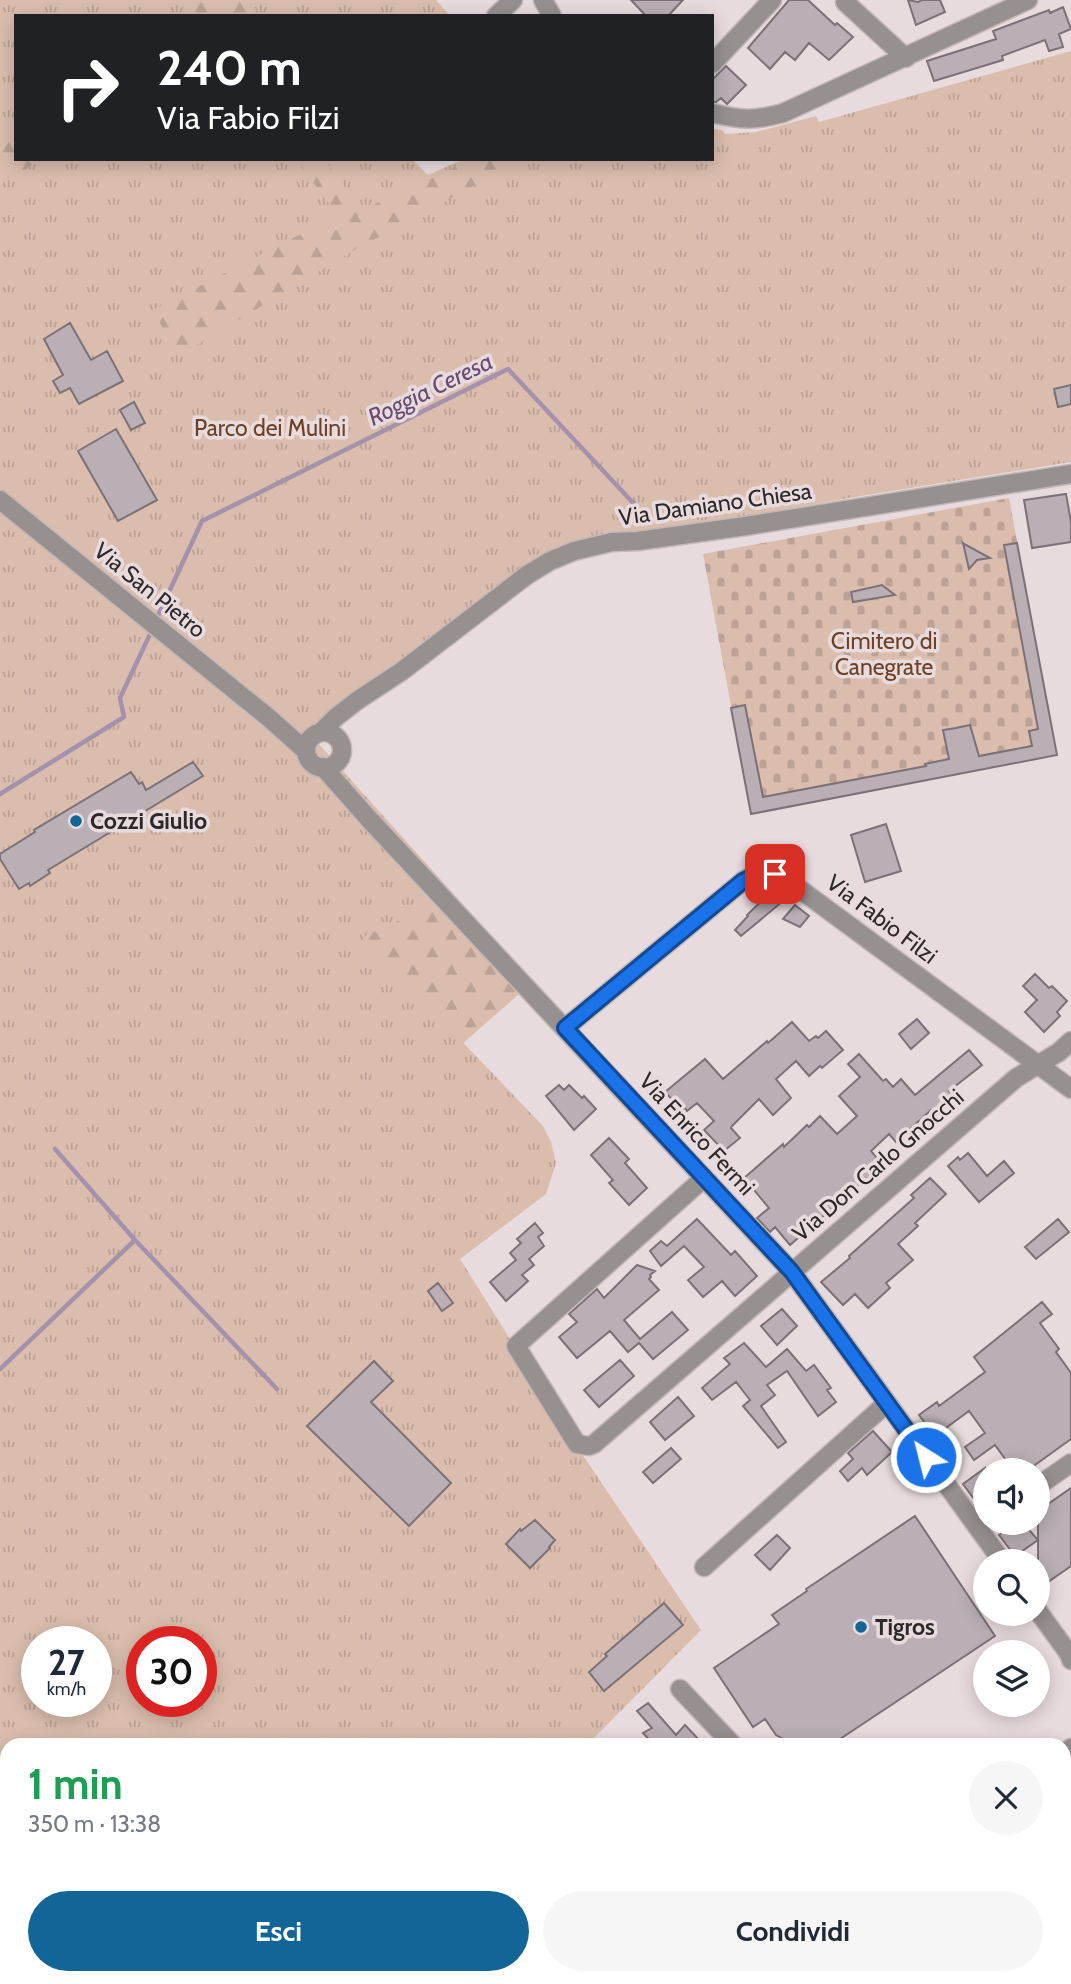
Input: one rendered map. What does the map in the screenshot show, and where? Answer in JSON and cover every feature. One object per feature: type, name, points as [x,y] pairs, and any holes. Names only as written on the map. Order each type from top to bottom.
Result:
[{"type":"street","points":[[498,14],[513,0]]},
{"type":"street","points":[[714,62],[772,0]]},
{"type":"street","points":[[847,0],[845,2],[906,58]]},
{"type":"street","points":[[714,114],[739,120],[762,119],[783,113],[1028,0]]},
{"type":"street","name":"Via Damiano Chiesa","points":[[313,740],[358,700],[402,671],[527,575],[574,551],[612,542],[746,526],[1071,474]]},
{"type":"street","name":"Via San Pietro","points":[[0,500],[269,718],[303,731],[313,740]]},
{"type":"street","name":"Via Damiano Chiesa","points":[[341,749],[349,721],[356,712],[402,671]]},
{"type":"street","points":[[341,749],[334,764],[323,767],[310,761],[313,740],[333,734],[341,749],[354,796],[368,818]]},
{"type":"street","name":"Via Enrico Fermi","points":[[323,767],[792,1273],[887,1403],[973,1513]]},
{"type":"street","name":"Via Fabio Filzi","points":[[565,1028],[743,881],[766,873],[782,876],[1071,1089]]},
{"type":"street","name":"Via Don Carlo Gnocchi","points":[[704,1178],[516,1346],[573,1440],[583,1447],[594,1444],[1016,1078],[1059,1052],[1071,1041]]},
{"type":"street","points":[[704,1567],[887,1403]]},
{"type":"street","points":[[1050,1478],[1071,1463]]},
{"type":"street","points":[[1048,1626],[1070,1657]]},
{"type":"street","points":[[680,1689],[726,1738]]},
{"type":"green space","name":"Parco dei Mulini","points":[[0,0],[436,0],[448,14],[14,14],[14,161],[414,161],[428,175],[460,161],[714,161],[714,129],[722,130],[725,134],[756,132],[816,116],[819,122],[1071,51],[1071,462],[849,498],[652,534],[594,537],[559,548],[308,732],[521,969],[451,1030],[543,1126],[551,1142],[556,1163],[546,1194],[460,1259],[582,1454],[701,1630],[594,1738],[0,1738]]},
{"type":"green space","points":[[177,0],[247,0],[257,10],[255,14],[189,14]]},
{"type":"green space","points":[[14,133],[14,161],[40,161],[0,182],[0,140]]},
{"type":"green space","points":[[308,161],[325,161],[362,210],[469,161],[519,161],[353,251],[178,356],[153,310],[338,215],[301,167]]},
{"type":"green space","name":"Cimitero di Canegrate","points":[[1009,498],[1057,755],[751,814],[703,554]]},
{"type":"green space","points":[[435,904],[519,994],[461,1045],[363,937]]},
{"type":"building","points":[[631,0],[683,0],[670,14],[644,14]]},
{"type":"building","points":[[789,0],[808,0],[835,25],[837,23],[853,37],[829,60],[809,43],[795,60],[785,52],[770,69],[748,48]]},
{"type":"building","points":[[908,0],[940,0],[945,12],[916,25]]},
{"type":"building","points":[[1063,7],[1071,29],[1059,34],[1063,47],[1049,51],[1045,40],[1002,56],[1003,60],[934,81],[927,61],[996,39],[993,31]]},
{"type":"building","points":[[726,66],[746,85],[727,104],[721,98],[714,102],[714,78]]},
{"type":"building","points":[[70,323],[91,360],[107,351],[123,381],[79,404],[70,388],[60,393],[53,381],[63,375],[44,339]]},
{"type":"building","points":[[1071,385],[1071,404],[1058,407],[1054,389]]},
{"type":"building","points":[[134,402],[145,423],[131,430],[120,410]]},
{"type":"building","points":[[116,429],[157,500],[118,521],[78,451]]},
{"type":"building","points":[[1066,494],[1071,542],[1032,548],[1024,500]]},
{"type":"building","points":[[963,543],[990,558],[977,560],[969,569]]},
{"type":"building","points":[[1017,543],[1057,755],[751,814],[731,708],[745,705],[763,797],[926,766],[925,764],[949,759],[943,730],[970,725],[979,756],[1032,746],[1029,731],[1038,729],[1004,545]]},
{"type":"building","points":[[882,585],[895,595],[853,602],[851,592]]},
{"type":"building","points":[[193,762],[203,776],[48,870],[50,873],[30,886],[29,883],[19,889],[0,859],[0,854],[35,832],[34,830],[131,772],[146,790]]},
{"type":"building","points":[[886,824],[901,871],[865,882],[851,835]]},
{"type":"building","points":[[771,892],[774,895],[776,893],[783,901],[741,936],[735,930]]},
{"type":"building","points":[[795,905],[809,916],[800,927],[783,919]]},
{"type":"building","points":[[1035,974],[1067,1001],[1057,1012],[1060,1016],[1044,1032],[1025,1012],[1037,1000],[1023,986]]},
{"type":"building","points":[[917,1019],[929,1033],[911,1049],[899,1034]]},
{"type":"building","points":[[792,1022],[809,1041],[826,1031],[843,1050],[809,1076],[796,1061],[776,1079],[791,1098],[773,1115],[759,1099],[732,1126],[740,1138],[724,1151],[704,1130],[714,1121],[697,1103],[687,1111],[685,1108],[682,1110],[665,1092],[705,1059],[723,1079]]},
{"type":"building","points":[[969,1050],[982,1065],[949,1091],[955,1097],[934,1114],[931,1110],[896,1142],[889,1134],[871,1151],[882,1164],[870,1173],[872,1176],[790,1245],[775,1227],[770,1232],[757,1218],[769,1208],[744,1178],[820,1116],[837,1134],[857,1116],[839,1096],[860,1077],[848,1064],[859,1054],[883,1081],[886,1079],[893,1087],[901,1079],[915,1095]]},
{"type":"building","points":[[559,1085],[564,1090],[569,1085],[596,1109],[574,1130],[546,1096]]},
{"type":"building","points":[[609,1138],[629,1159],[625,1163],[647,1188],[629,1205],[609,1183],[613,1180],[591,1155]]},
{"type":"building","points":[[968,1153],[987,1176],[1004,1161],[1014,1173],[979,1202],[948,1166]]},
{"type":"building","points":[[930,1178],[946,1194],[915,1223],[918,1226],[898,1244],[913,1260],[886,1283],[890,1288],[868,1308],[855,1294],[843,1305],[821,1282],[914,1198],[911,1195]]},
{"type":"building","points":[[697,1219],[731,1255],[735,1251],[757,1276],[735,1296],[722,1281],[703,1297],[688,1280],[704,1267],[684,1246],[661,1266],[650,1251],[661,1241],[667,1246]]},
{"type":"building","points":[[1058,1219],[1069,1232],[1036,1259],[1025,1247]]},
{"type":"building","points":[[535,1223],[543,1233],[538,1237],[544,1246],[529,1259],[534,1265],[522,1275],[528,1281],[506,1301],[490,1282],[516,1260],[510,1253],[521,1243],[517,1239]]},
{"type":"building","points":[[637,1265],[655,1271],[649,1279],[659,1290],[624,1320],[640,1339],[672,1312],[688,1330],[653,1359],[639,1343],[628,1352],[610,1331],[577,1358],[559,1337],[577,1322],[569,1314],[597,1289],[604,1298]]},
{"type":"building","points":[[438,1283],[453,1303],[442,1311],[428,1291]]},
{"type":"building","points":[[1042,1302],[1052,1314],[1040,1323],[1059,1349],[1056,1352],[1071,1373],[1071,1439],[1045,1458],[1004,1458],[995,1445],[973,1459],[965,1447],[985,1433],[969,1411],[935,1436],[919,1415],[937,1402],[939,1406],[985,1372],[974,1357]]},
{"type":"building","points":[[782,1309],[797,1326],[777,1345],[761,1326]]},
{"type":"building","points":[[744,1343],[766,1367],[787,1349],[806,1371],[814,1365],[831,1388],[827,1390],[836,1402],[818,1416],[787,1371],[767,1385],[775,1395],[761,1406],[786,1442],[778,1448],[743,1406],[750,1400],[736,1382],[712,1400],[702,1388],[730,1364],[724,1358]]},
{"type":"building","points":[[620,1360],[634,1376],[599,1407],[584,1390]]},
{"type":"building","points":[[374,1361],[393,1381],[371,1402],[451,1483],[409,1526],[307,1426]]},
{"type":"building","points":[[678,1397],[694,1416],[665,1440],[650,1422]]},
{"type":"building","points":[[873,1431],[892,1452],[867,1475],[862,1468],[848,1481],[840,1471],[853,1459],[848,1453]]},
{"type":"building","points":[[671,1448],[681,1459],[653,1483],[643,1472]]},
{"type":"building","points":[[973,1477],[973,1498],[963,1484]]},
{"type":"building","points":[[1071,1488],[1071,1566],[1050,1581],[1050,1549],[1038,1549],[1038,1535],[1050,1535],[1050,1503]]},
{"type":"building","points":[[915,1516],[973,1603],[973,1626],[988,1626],[995,1636],[989,1640],[973,1640],[973,1651],[842,1738],[781,1738],[776,1735],[765,1719],[753,1727],[714,1668],[779,1624],[772,1615],[807,1591],[806,1589]]},
{"type":"building","points":[[535,1520],[555,1540],[530,1568],[506,1544],[520,1529],[521,1531]]},
{"type":"building","points":[[777,1535],[790,1548],[770,1570],[755,1555]]},
{"type":"building","points":[[999,1535],[1034,1535],[1038,1540],[1025,1549],[1010,1549]]},
{"type":"building","points":[[664,1603],[683,1625],[604,1691],[589,1672],[607,1656],[605,1654]]},
{"type":"building","points":[[648,1703],[676,1735],[685,1725],[697,1738],[648,1738],[643,1733],[652,1728],[637,1711]]},
{"type":"waterway","name":"Roggia Ceresa","points":[[155,622],[202,521],[508,369],[651,522]]},
{"type":"waterway","name":"Roggia Ceresa","points":[[0,794],[124,717],[120,698],[152,630]]},
{"type":"waterway","points":[[55,1149],[135,1240],[277,1389]]},
{"type":"waterway","points":[[0,1369],[135,1240]]},
{"type":"place","name":"Cozzi Giulio","points":[[76,821]]},
{"type":"place","name":"Tigros","points":[[861,1627]]},
{"type":"route","points":[[775,874],[758,874],[743,881],[565,1028],[792,1272],[926,1457]]}]
